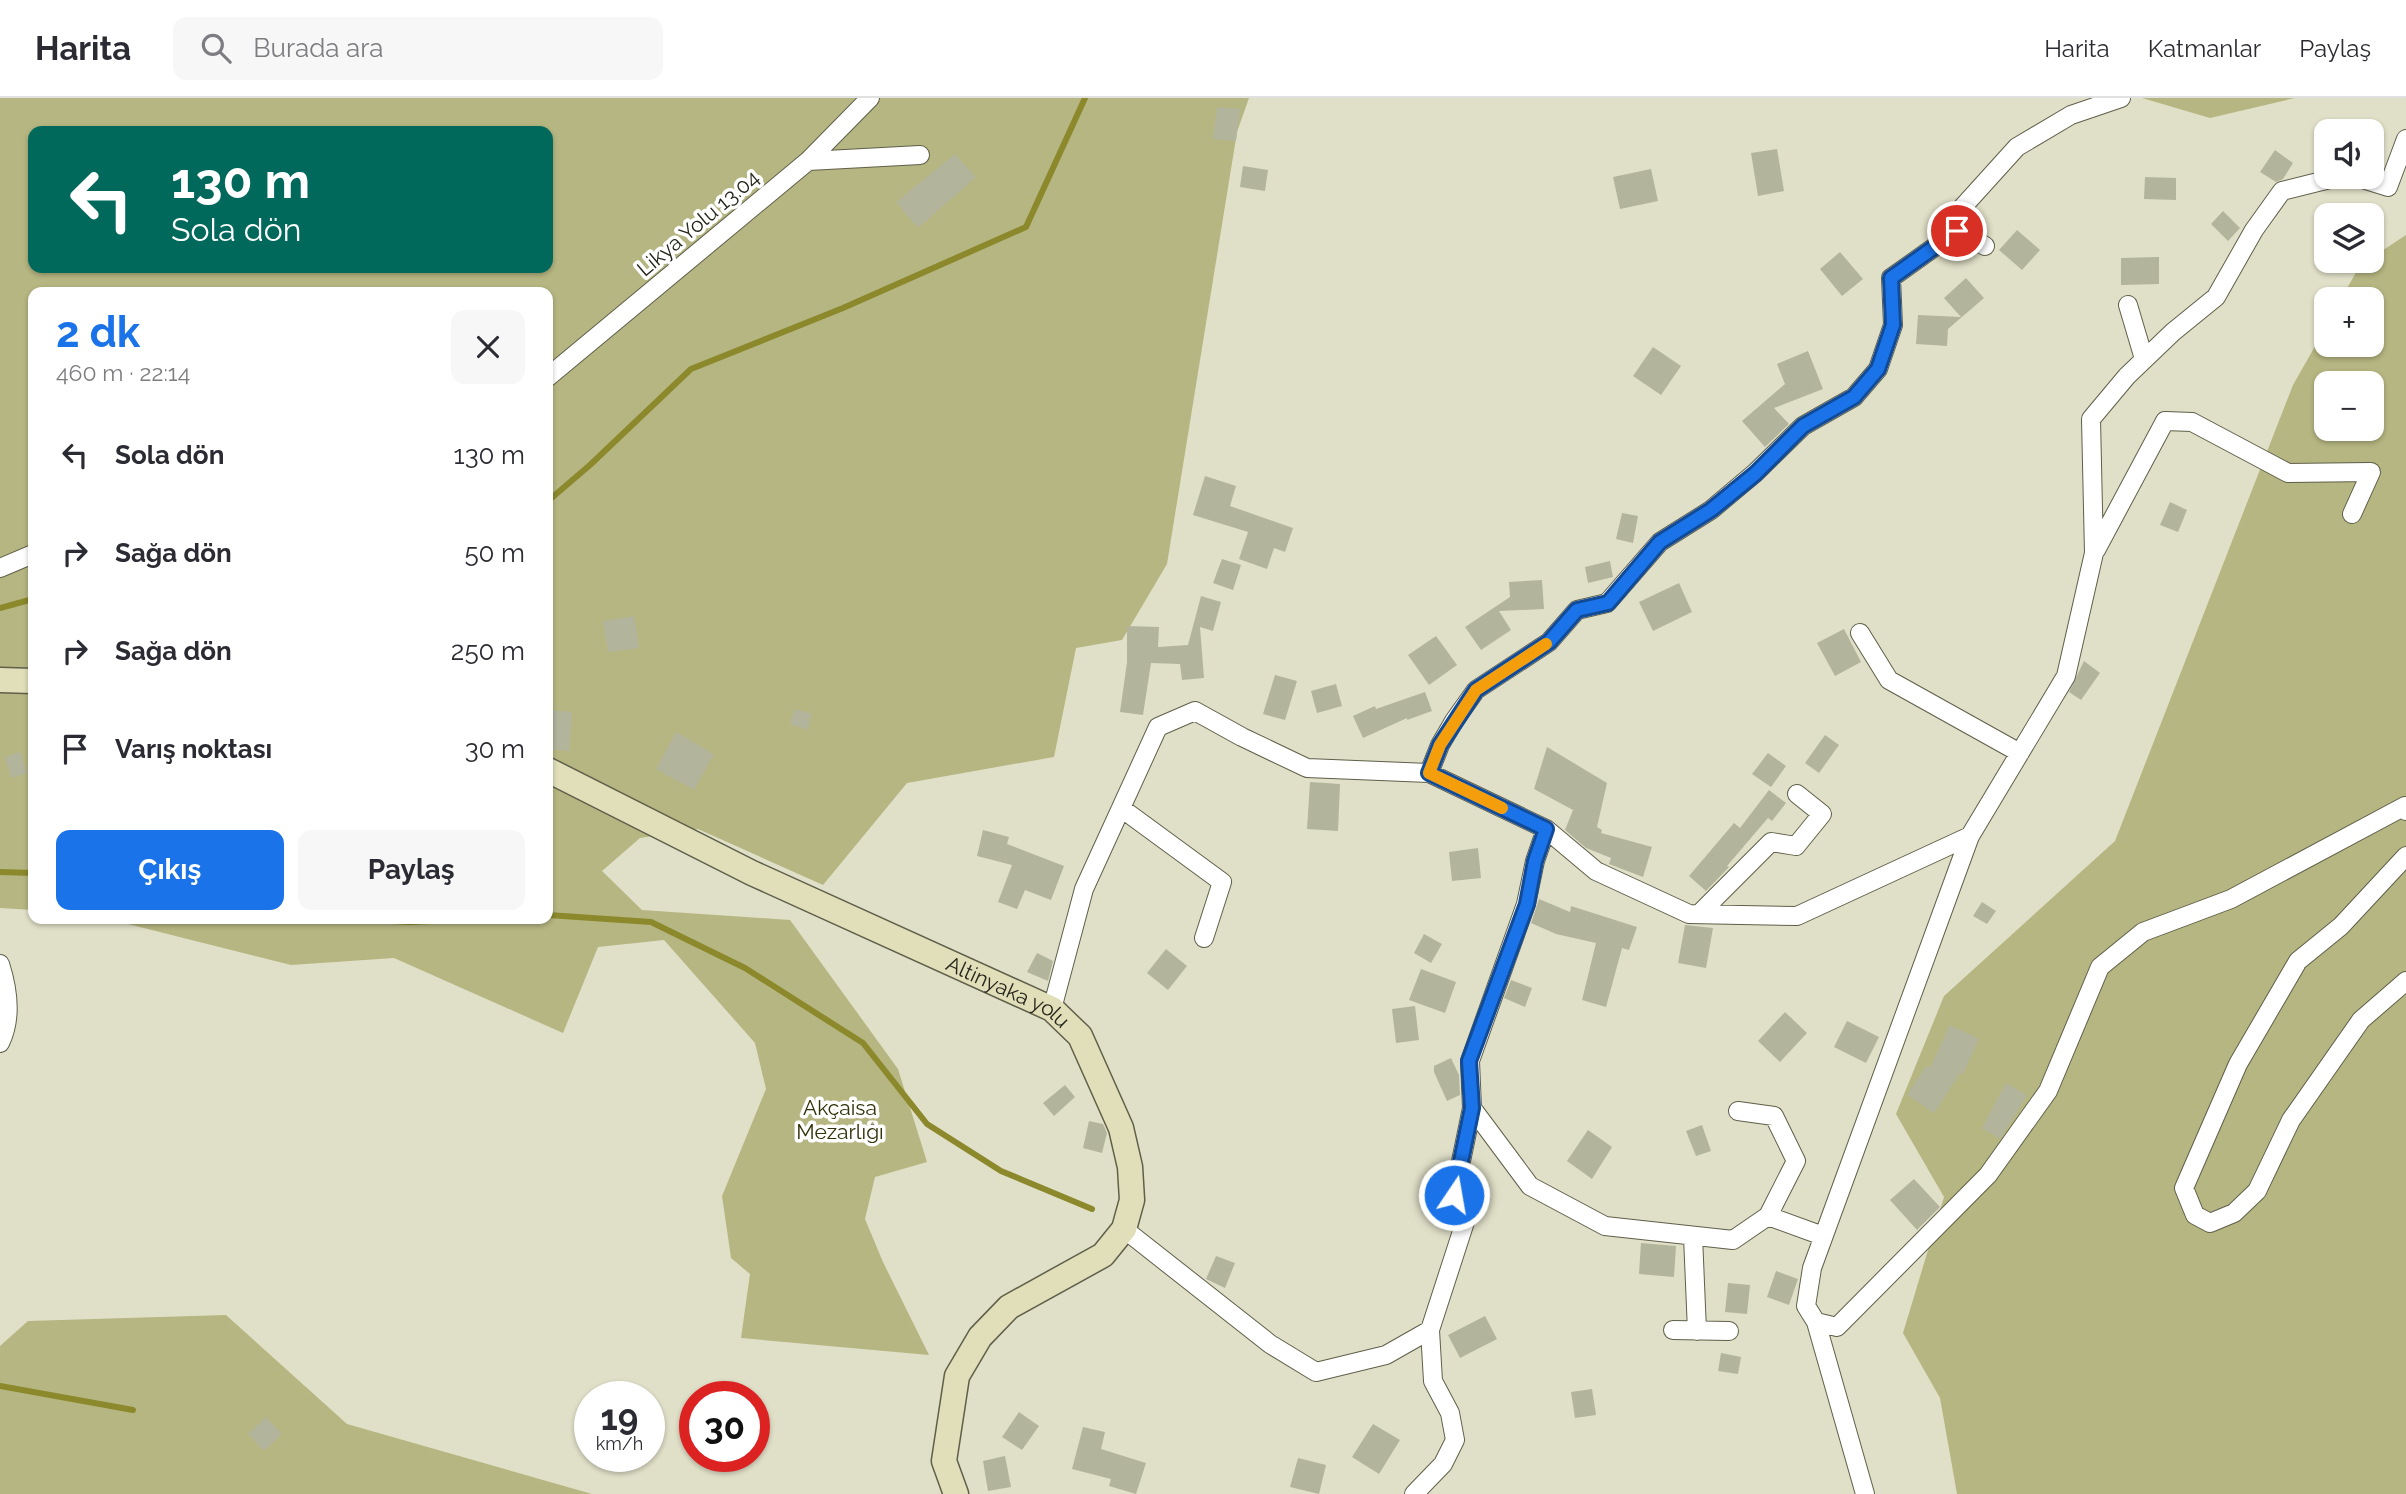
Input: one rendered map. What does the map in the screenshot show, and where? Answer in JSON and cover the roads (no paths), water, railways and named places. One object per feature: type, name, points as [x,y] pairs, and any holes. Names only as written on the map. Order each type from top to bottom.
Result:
[{"type":"main road","points":[[0,680],[28,681]]},
{"type":"main road","name":"Altinyaka yolu","points":[[553,773],[752,873],[1052,1009],[1080,1035],[1121,1128],[1130,1167],[1132,1200],[1124,1230],[1103,1255],[1009,1307],[980,1337],[957,1376],[944,1461],[956,1494]]},
{"type":"street","name":"Likya Yolu 13.04","points":[[553,373],[808,162],[870,98]]},
{"type":"street","points":[[1429,773],[1440,745],[1476,690],[1549,642],[1577,610],[1608,603],[1660,542],[1711,510],[1755,474],[1803,426],[1854,397],[1878,369],[1893,325],[1891,278],[1957,231],[1960,210],[2017,147],[2071,115],[2121,98]]},
{"type":"street","points":[[2384,186],[2388,187],[2406,139]]},
{"type":"street","points":[[808,162],[920,155]]},
{"type":"street","points":[[1865,1494],[1816,1322],[1806,1306],[1812,1268],[1970,836],[2066,676],[2094,553],[2091,419],[2144,359],[2216,297],[2254,230],[2282,191],[2314,183]]},
{"type":"street","points":[[1957,231],[1985,246]]},
{"type":"street","points":[[2128,305],[2144,359]]},
{"type":"street","points":[[2094,553],[2165,421],[2192,422],[2288,473],[2371,472],[2352,514]]},
{"type":"street","points":[[0,568],[28,556]]},
{"type":"street","points":[[1860,633],[1889,680],[2020,752]]},
{"type":"street","points":[[1052,1009],[1084,889],[1158,727],[1195,710],[1242,737],[1307,768],[1429,773],[1546,829],[1596,872],[1689,914],[1797,916],[1970,836]]},
{"type":"street","points":[[1699,914],[1771,842],[1796,846],[1822,814],[1797,794]]},
{"type":"street","points":[[1816,1322],[1837,1328],[1988,1175],[2048,1091],[2101,967],[2143,932],[2231,899],[2405,806],[2406,811]]},
{"type":"street","points":[[1121,808],[1222,882],[1205,938]]},
{"type":"street","points":[[1415,1494],[1443,1464],[1455,1440],[1450,1413],[1433,1381],[1430,1331],[1465,1222],[1454,1195],[1472,1108],[1469,1061],[1527,904],[1535,861],[1546,829]]},
{"type":"street","points":[[2406,856],[2342,926],[2298,961],[2238,1064],[2184,1188],[2195,1215],[2210,1223],[2234,1213],[2257,1191],[2291,1120],[2353,1031],[2361,1020],[2406,981]]},
{"type":"street","points":[[0,964],[8,989],[4,1035],[0,1043]]},
{"type":"street","points":[[1472,1108],[1530,1186],[1605,1226],[1732,1240],[1769,1216],[1796,1161],[1774,1116],[1738,1111]]},
{"type":"street","points":[[1769,1216],[1823,1236]]},
{"type":"street","points":[[1124,1230],[1270,1343],[1316,1372],[1386,1355],[1430,1331]]},
{"type":"street","points":[[1693,1236],[1696,1331]]},
{"type":"street","points":[[1673,1329],[1729,1331]]},
{"type":"waterway","points":[[553,497],[691,369],[843,308],[1026,227],[1085,98]]},
{"type":"waterway","points":[[0,608],[28,600]]},
{"type":"waterway","points":[[0,872],[28,873]]},
{"type":"waterway","points":[[553,915],[651,922],[745,968],[863,1043],[927,1124],[1001,1171],[1092,1209]]},
{"type":"waterway","points":[[0,1386],[133,1410]]},
{"type":"park label","name":"Akçaisa Mezarlığı","points":[[840,1119]]}]
